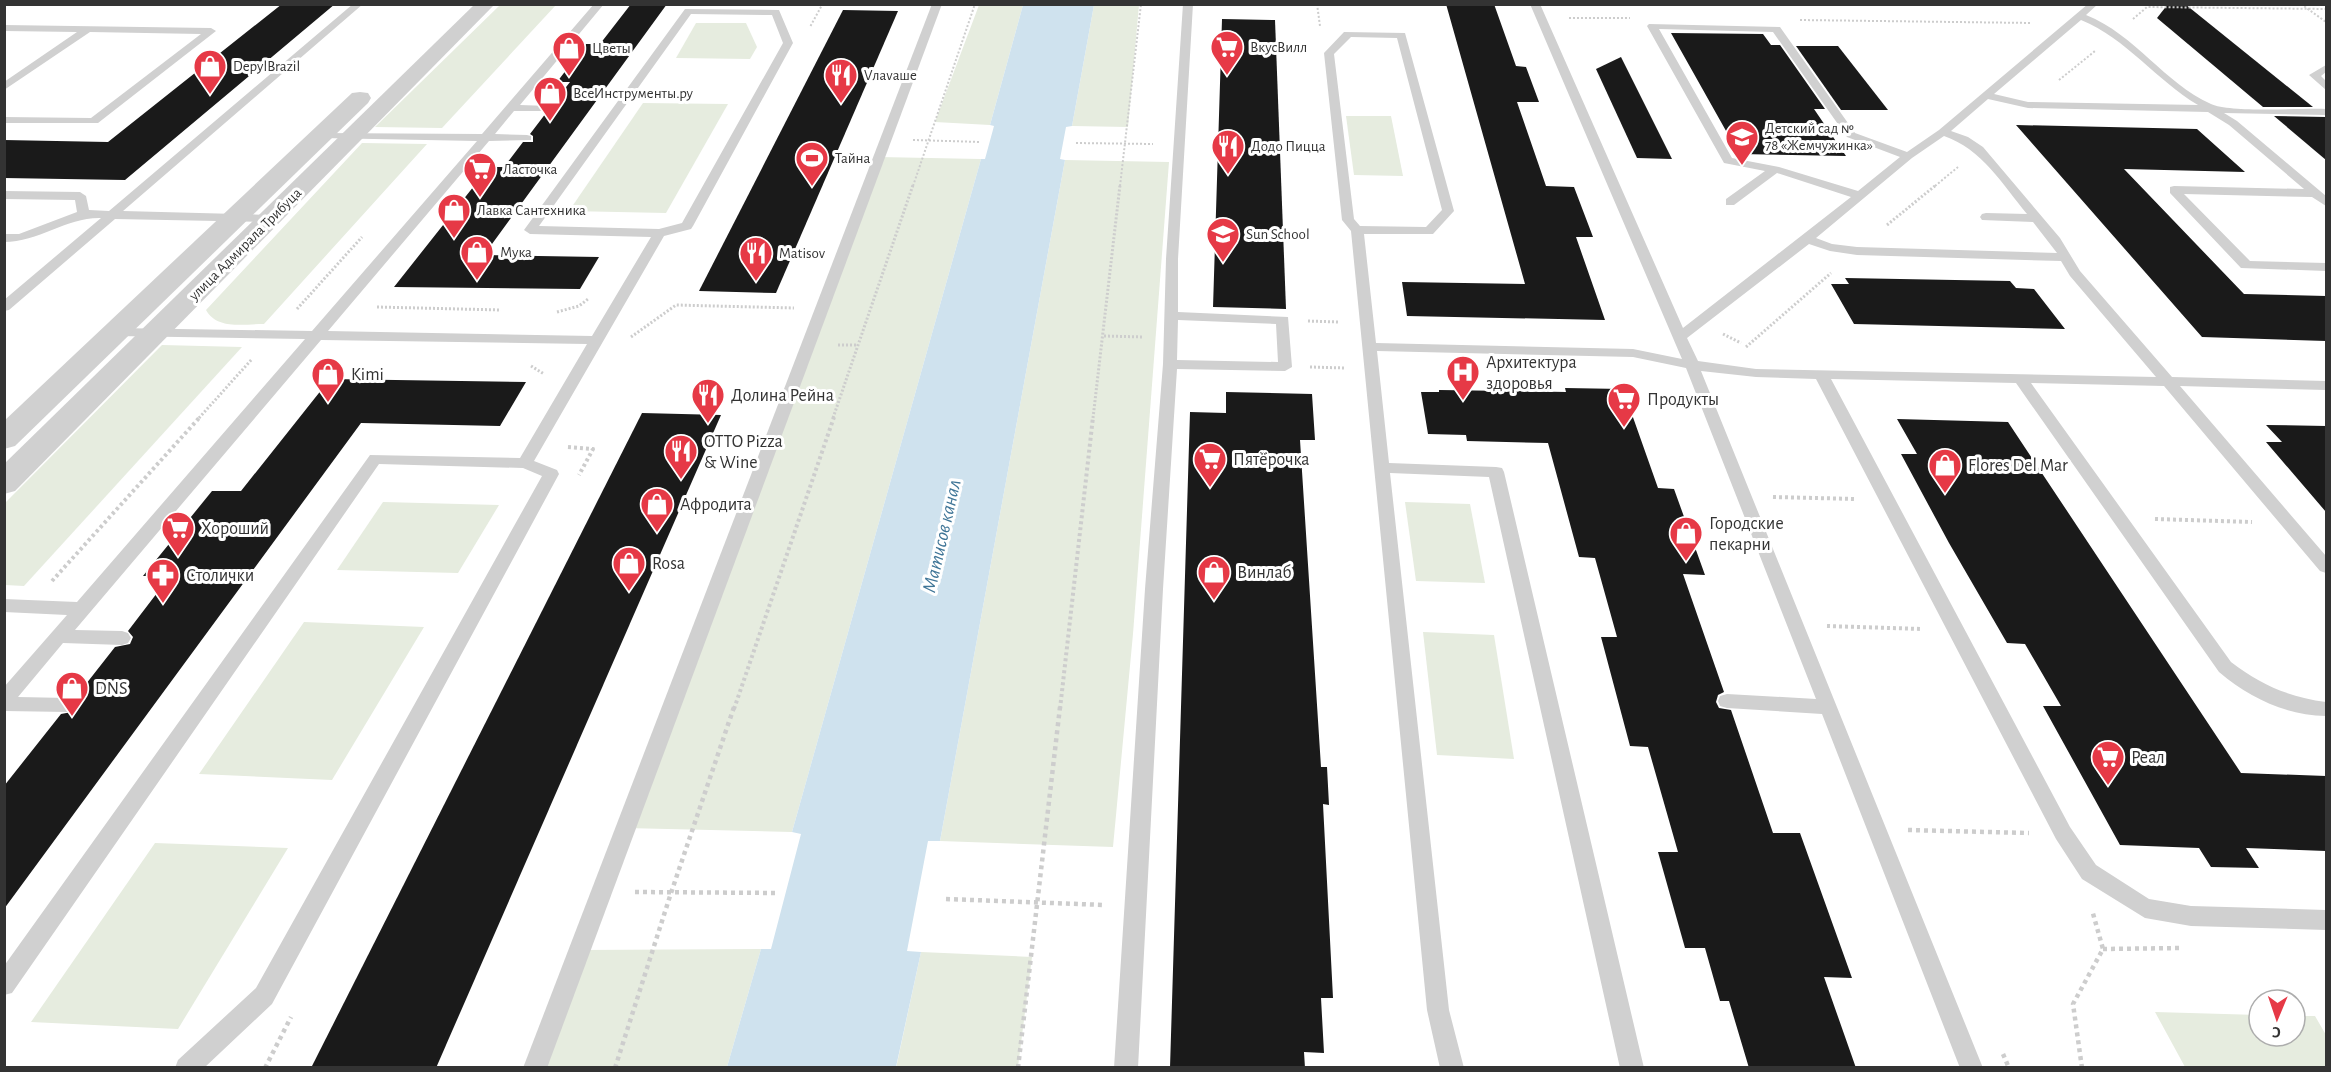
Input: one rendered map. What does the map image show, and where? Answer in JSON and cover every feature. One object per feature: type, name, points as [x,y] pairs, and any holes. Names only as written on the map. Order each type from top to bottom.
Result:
[{"type":"street","points":[[407,53],[458,4]]},
{"type":"street","name":"улица Адмирала Трибуца","points":[[4,483],[486,4]]},
{"type":"street","name":"улица Адмирала Трибуца","points":[[4,439],[373,86]]},
{"type":"lane","points":[[4,307],[359,4]]},
{"type":"lane","points":[[4,702],[600,4]]},
{"type":"lane","points":[[535,1068],[937,4]]},
{"type":"lane","points":[[1126,1068],[1155,577],[1172,337],[1172,260],[1188,4]]},
{"type":"lane","points":[[1535,4],[1692,365],[1972,1068]]},
{"type":"lane","points":[[1680,337],[1807,239],[1908,156],[1943,132],[2094,4]]},
{"type":"lane","points":[[525,463],[659,233],[687,226],[788,43],[776,12],[688,11],[530,230],[659,233]]},
{"type":"lane","points":[[2079,16],[2106,26],[2117,33],[2186,93],[2233,123],[2326,202]]},
{"type":"lane","points":[[1860,196],[1775,169],[1728,161],[1652,26],[1776,28],[1851,135],[1908,156]]},
{"type":"lane","points":[[4,28],[211,31],[94,121],[4,120]]},
{"type":"lane","points":[[4,87],[88,29]]},
{"type":"lane","points":[[1357,230],[1429,231],[1448,211],[1401,35],[1348,34],[1329,52],[1348,220],[1357,230],[1438,1010],[1452,1068]]},
{"type":"lane","points":[[2326,68],[2314,75],[2326,87]]},
{"type":"lane","points":[[1987,96],[2028,105],[2326,112]]},
{"type":"lane","points":[[511,108],[549,109]]},
{"type":"lane","points":[[1943,132],[1964,139],[1979,149],[2056,241],[2075,273],[2326,567]]},
{"type":"lane","points":[[322,135],[527,138]]},
{"type":"lane","points":[[1730,202],[1775,169]]},
{"type":"lane","points":[[2314,193],[2174,190],[2246,264],[2326,267]]},
{"type":"lane","points":[[4,195],[80,196],[84,214]]},
{"type":"lane","points":[[4,238],[20,238],[84,214],[270,219]]},
{"type":"lane","points":[[1986,218],[2037,218]]},
{"type":"lane","points":[[1807,239],[1830,247],[1857,251],[2064,257]]},
{"type":"lane","points":[[179,310],[207,333]]},
{"type":"lane","points":[[1170,364],[1285,367],[1283,320],[1173,316]]},
{"type":"lane","points":[[116,332],[597,340]]},
{"type":"lane","points":[[1370,347],[1633,353],[1746,373],[2326,385]]},
{"type":"lane","points":[[1822,376],[2063,833],[2090,872],[2145,908],[2191,916],[2326,920]]},
{"type":"lane","points":[[2021,379],[2225,667],[2248,686],[2283,702],[2326,710]]},
{"type":"lane","points":[[4,985],[375,459],[525,463],[551,474],[264,996],[186,1068]]},
{"type":"lane","points":[[1383,468],[1496,472],[1632,1068]]},
{"type":"lane","points":[[4,605],[82,609]]},
{"type":"lane","points":[[59,636],[122,638]]},
{"type":"lane","points":[[1727,701],[1829,707]]},
{"type":"lane","points":[[4,702],[68,705]]},
{"type":"path","points":[[615,1068],[671,893],[975,4]]},
{"type":"path","points":[[1018,1068],[1141,4]]},
{"type":"path","points":[[1317,4],[1318,17]]},
{"type":"path","points":[[2301,4],[2326,22]]},
{"type":"path","points":[[2028,105],[2147,7],[2326,9]]},
{"type":"path","points":[[929,141],[981,142]]},
{"type":"path","points":[[1076,143],[1126,144]]},
{"type":"path","points":[[1738,354],[1979,149]]},
{"type":"path","points":[[624,342],[676,305],[822,308]]},
{"type":"path","points":[[1283,320],[1341,322]]},
{"type":"path","points":[[1717,331],[1747,347]]},
{"type":"path","points":[[1104,336],[1172,337]]},
{"type":"path","points":[[1285,367],[1356,368]]},
{"type":"path","points":[[1776,497],[1830,499]]},
{"type":"path","points":[[2120,518],[2289,523]]},
{"type":"path","points":[[1840,627],[1886,628]]},
{"type":"path","points":[[1907,830],[2040,832]]},
{"type":"path","points":[[2031,832],[2038,841]]},
{"type":"path","points":[[671,893],[777,893]]},
{"type":"path","points":[[946,899],[1116,906]]},
{"type":"path","points":[[2082,1068],[2073,1004],[2103,949],[2091,907]]},
{"type":"shaded area","points":[[500,5],[556,5],[442,128],[375,127]]},
{"type":"shaded area","points":[[979,5],[1023,5],[990,125],[935,122]]},
{"type":"shaded area","points":[[1094,5],[1139,5],[1128,127],[1072,126]]},
{"type":"shaded area","points":[[696,23],[746,23],[757,47],[750,59],[676,58]]},
{"type":"shaded area","points":[[643,103],[728,104],[666,213],[569,211]]},
{"type":"shaded area","points":[[1346,116],[1391,116],[1403,176],[1354,175]]},
{"type":"shaded area","points":[[362,143],[427,144],[264,324],[224,323],[211,316],[206,310]]},
{"type":"shaded area","points":[[879,157],[981,159],[792,832],[625,828]]},
{"type":"shaded area","points":[[1065,160],[1169,162],[1133,634],[1113,847],[940,841]]},
{"type":"shaded area","points":[[162,345],[242,347],[24,586],[5,585],[5,503]]},
{"type":"shaded area","points":[[383,502],[499,505],[458,573],[337,570]]},
{"type":"shaded area","points":[[1405,502],[1470,504],[1485,583],[1416,581]]},
{"type":"shaded area","points":[[304,622],[424,627],[332,780],[199,774]]},
{"type":"shaded area","points":[[1423,632],[1494,635],[1514,759],[1437,755]]},
{"type":"shaded area","points":[[155,843],[288,848],[178,1029],[31,1022]]},
{"type":"shaded area","points":[[761,949],[727,1067],[535,1068],[579,950]]},
{"type":"shaded area","points":[[921,952],[1032,957],[1018,1067],[896,1068]]},
{"type":"shaded area","points":[[2155,1012],[2247,1015],[2247,1048],[2307,1048],[2307,1016],[2315,1016],[2326,1035],[2326,1067],[2185,1067]]},
{"type":"water","name":"Матисов канал","points":[[1023,5],[1094,5],[1072,126],[1066,127],[1060,159],[1065,160],[940,841],[928,841],[907,951],[921,952],[896,1067],[727,1067],[761,949],[771,949],[801,834],[792,832],[981,159],[985,159],[994,126],[990,125]]},
{"type":"building","points":[[282,4],[335,4],[125,180],[4,178],[4,140],[108,142]]},
{"type":"building","points":[[631,4],[667,4],[484,255],[599,257],[580,289],[394,287],[489,167],[504,167],[523,142],[533,142],[533,136],[530,134],[546,113],[555,112],[556,108],[552,105],[570,82],[557,82],[586,44],[600,44]]},
{"type":"building","points":[[1446,4],[1494,4],[1516,66],[1526,67],[1539,102],[1517,102],[1546,186],[1574,187],[1593,237],[1576,237],[1605,320],[1407,316],[1402,282],[1525,284]]},
{"type":"building","points":[[2168,4],[2185,4],[2313,107],[2263,107],[2157,18]]},
{"type":"building","points":[[843,10],[898,11],[776,293],[699,291]]},
{"type":"building","points":[[1222,19],[1275,20],[1286,309],[1213,307]]},
{"type":"building","points":[[1671,33],[1763,34],[1771,45],[1780,45],[1825,109],[1814,109],[1846,156],[1739,154]]},
{"type":"building","points":[[1796,46],[1838,46],[1888,110],[1841,110]]},
{"type":"building","points":[[1621,57],[1672,159],[1637,158],[1596,69]]},
{"type":"building","points":[[2274,116],[2326,117],[2326,160]]},
{"type":"building","points":[[2016,125],[2197,129],[2245,172],[2124,169],[2244,294],[2326,296],[2326,341],[2202,337]]},
{"type":"building","points":[[1845,278],[2010,281],[2016,288],[2034,289],[2065,329],[1854,324],[1831,284],[1849,284]]},
{"type":"building","points":[[330,379],[526,382],[500,426],[361,423],[4,909],[4,786],[61,714],[77,711],[79,704],[75,698],[115,647],[130,644],[133,637],[128,631],[170,576],[143,576],[212,491],[241,491]]},
{"type":"building","points":[[1565,388],[1623,389],[1658,488],[1674,489],[1705,575],[1683,574],[1724,692],[1718,695],[1716,702],[1719,708],[1731,710],[1773,833],[1800,833],[1852,978],[1824,977],[1856,1068],[1749,1068],[1729,1001],[1720,1001],[1705,948],[1685,948],[1658,852],[1678,852],[1648,747],[1630,746],[1601,637],[1617,637],[1595,558],[1579,557],[1548,443],[1467,441],[1466,435],[1428,434],[1421,392],[1439,392],[1439,390],[1566,392]]},
{"type":"building","points":[[1226,392],[1312,394],[1315,440],[1300,440],[1321,767],[1327,767],[1329,805],[1323,804],[1333,998],[1321,998],[1324,1053],[1304,1052],[1305,1068],[1170,1068],[1190,412],[1226,413]]},
{"type":"building","points":[[642,413],[721,415],[436,1068],[311,1068]]},
{"type":"building","points":[[1897,419],[2008,422],[2241,773],[2326,776],[2326,851],[2246,848],[2259,868],[2211,867],[2199,848],[2120,845],[2043,706],[2061,706],[2025,644],[2007,643],[1901,454],[1917,454]]},
{"type":"building","points":[[2266,425],[2326,426],[2326,512],[2266,442],[2282,442]]},
{"type":"place","name":"ВкусВилл","points":[[1227,76]]},
{"type":"place","name":"Цветы","points":[[569,77]]},
{"type":"place","name":"DepylBrazil","points":[[210,95]]},
{"type":"place","name":"Vлаvаше","points":[[841,104]]},
{"type":"place","name":"ВсеИнструменты.ру","points":[[550,122]]},
{"type":"place","name":"Детский сад № 78 «Жемчужинка»","points":[[1742,166]]},
{"type":"place","name":"Додо Пицца","points":[[1228,175]]},
{"type":"place","name":"Тайна","points":[[812,187]]},
{"type":"place","name":"Ласточка","points":[[480,198]]},
{"type":"place","name":"Лавка Сантехника","points":[[454,239]]},
{"type":"place","name":"Sun School","points":[[1223,263]]},
{"type":"place","name":"Мука","points":[[477,281]]},
{"type":"place","name":"Matisov","points":[[756,282]]},
{"type":"place","name":"Архитектура здоровья","points":[[1463,401]]},
{"type":"place","name":"Kimi","points":[[328,403]]},
{"type":"place","name":"Долина Рейна","points":[[708,424]]},
{"type":"place","name":"Продукты","points":[[1624,428]]},
{"type":"place","name":"OTTO Pizza & Wine","points":[[681,480]]},
{"type":"place","name":"Пятёрочка","points":[[1210,488]]},
{"type":"place","name":"Flores Del Mar","points":[[1945,494]]},
{"type":"place","name":"Афродита","points":[[657,533]]},
{"type":"place","name":"Хороший","points":[[178,557]]},
{"type":"place","name":"Городские пекарни","points":[[1686,562]]},
{"type":"place","name":"Rosa","points":[[629,592]]},
{"type":"place","name":"Винлаб","points":[[1214,601]]},
{"type":"place","name":"Столички","points":[[163,604]]},
{"type":"place","name":"DNS","points":[[72,717]]},
{"type":"place","name":"Реал","points":[[2108,786]]}]
